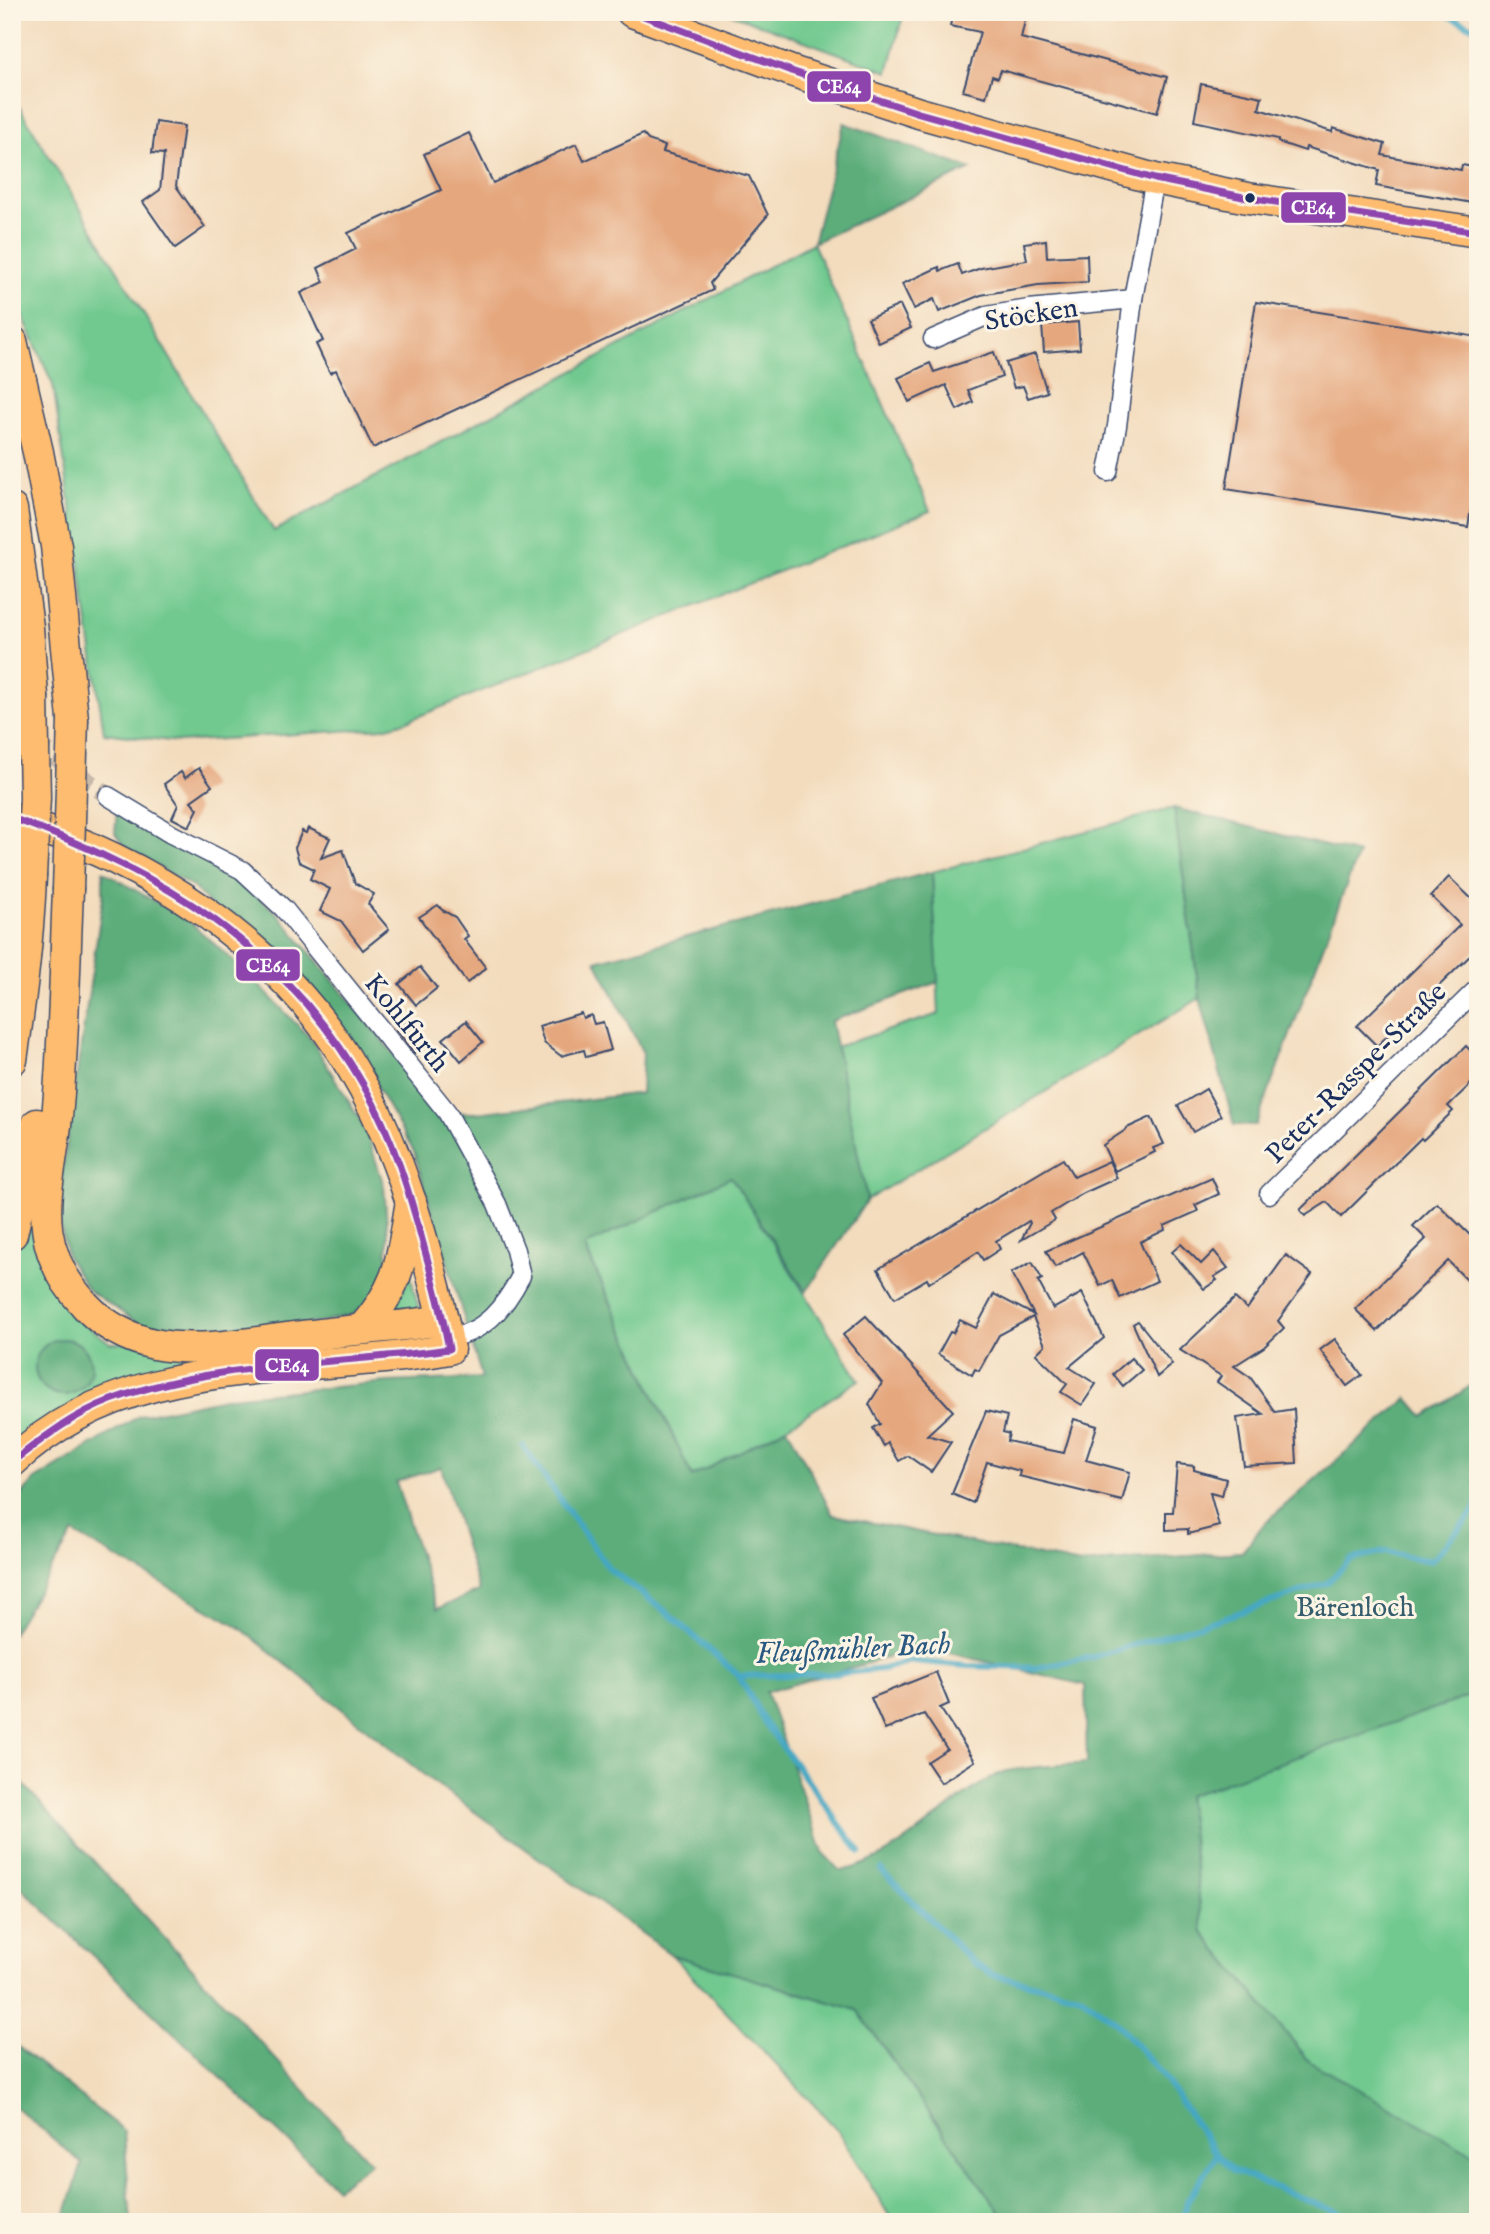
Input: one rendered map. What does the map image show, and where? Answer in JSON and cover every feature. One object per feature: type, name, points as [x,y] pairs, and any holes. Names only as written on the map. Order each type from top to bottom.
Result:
[{"type":"main road","points":[[632,12],[794,72],[881,100],[1155,179],[1248,198],[1478,232]]},
{"type":"main road","points":[[12,341],[38,452],[56,546],[74,719],[58,1107],[45,1211],[50,1246],[56,1264],[73,1293],[109,1325],[122,1333],[154,1343],[201,1346],[362,1329],[447,1335]]},
{"type":"main road","points":[[12,509],[28,627],[33,696],[35,798],[26,957],[12,1060]]},
{"type":"main road","points":[[12,818],[76,840],[138,869],[186,899],[248,946],[312,1012],[351,1066],[380,1121],[411,1201],[447,1335]]},
{"type":"main road","points":[[12,1234],[42,1103],[63,979]]},
{"type":"main road","points":[[362,1329],[383,1304],[399,1270],[411,1201]]},
{"type":"main road","points":[[12,1462],[52,1429],[87,1409],[161,1383],[203,1375],[331,1363],[447,1335]]},
{"type":"street","points":[[1108,472],[1133,299],[1155,179]]},
{"type":"street","name":"Stöcken","points":[[933,339],[986,316],[1133,299]]},
{"type":"street","name":"Kohlfurth","points":[[108,796],[172,834],[242,870],[284,909],[447,1112],[497,1204],[515,1250],[521,1276],[509,1298],[480,1329],[458,1337],[447,1335]]},
{"type":"street","name":"Peter-Rasspe-Straße","points":[[1269,1194],[1478,988]]},
{"type":"green space","points":[[726,12],[904,12],[888,72]]},
{"type":"green space","points":[[12,95],[274,531],[813,243],[930,511],[402,723],[383,728],[179,742],[104,733],[53,385],[12,291]]},
{"type":"green space","points":[[844,123],[971,169],[813,243]]},
{"type":"green space","points":[[1174,808],[1200,998],[867,1200],[835,1047],[939,1014],[932,872]]},
{"type":"green space","points":[[1174,808],[1358,854],[1256,1125],[1234,1125],[1200,998]]},
{"type":"green space","name":"Bärenloch","points":[[117,809],[231,874],[279,915],[416,1081],[433,1112],[476,1113],[641,1093],[643,1053],[596,961],[932,872],[938,982],[831,1021],[867,1200],[806,1292],[731,1177],[584,1246],[692,1477],[787,1427],[833,1515],[1081,1564],[1242,1552],[1265,1523],[1408,1398],[1424,1417],[1478,1381],[1478,1693],[1187,1796],[1203,1933],[1310,2062],[1478,2157],[1478,2222],[1007,2222],[857,2010],[672,1955],[428,1778],[238,1626],[73,1533],[12,1634],[12,1506],[35,1480],[139,1416],[229,1397],[387,1382],[482,1378],[414,1152],[362,1061],[194,888],[124,846],[115,833]],"holes":[[[441,1467],[479,1591],[437,1609],[396,1482]],[[924,1647],[1085,1685],[1087,1763],[1001,1773],[961,1798],[884,1855],[863,1865],[840,1871],[823,1853],[766,1692]]]},
{"type":"green space","points":[[103,871],[190,922],[249,975],[311,1039],[366,1130],[384,1186],[388,1236],[387,1266],[376,1293],[354,1314],[317,1323],[173,1332],[138,1323],[88,1290],[67,1257],[57,1208],[103,897]]},
{"type":"green space","points":[[731,1176],[859,1380],[787,1427],[692,1477],[584,1245]]},
{"type":"green space","points":[[38,1180],[42,1255],[59,1299],[110,1343],[415,1333],[415,1341],[136,1376],[100,1387],[12,1443],[12,1261]]},
{"type":"green space","points":[[410,1274],[420,1314],[391,1316]]},
{"type":"green space","points":[[58,1339],[68,1339],[83,1347],[89,1356],[89,1378],[83,1387],[68,1395],[58,1395],[40,1383],[35,1372],[35,1362],[47,1344]]},
{"type":"green space","name":"Bärenloch","points":[[1478,1381],[1478,2157],[1310,2062],[1203,1933],[1187,1795],[1081,1564],[1242,1552],[1265,1523],[1408,1398],[1424,1417]]},
{"type":"green space","points":[[12,1772],[371,2163],[337,2188],[12,1879]]},
{"type":"green space","points":[[672,1955],[857,2010],[1007,2222],[893,2222],[836,2128]]},
{"type":"green space","points":[[12,2042],[124,2131],[131,2222],[63,2222],[82,2163],[12,2104]]},
{"type":"building","points":[[953,12],[1027,12],[1021,38],[1167,77],[1157,113],[1001,70],[998,78],[992,76],[986,97],[963,91],[980,32],[950,26]]},
{"type":"building","points":[[1201,84],[1262,97],[1259,109],[1332,132],[1333,128],[1385,144],[1382,155],[1461,170],[1462,165],[1478,168],[1478,204],[1376,186],[1379,170],[1306,147],[1305,151],[1278,142],[1278,139],[1194,121]]},
{"type":"building","points":[[156,122],[184,126],[176,186],[205,227],[175,248],[143,202],[160,190],[164,154],[152,153]]},
{"type":"building","points":[[469,133],[493,183],[576,144],[584,161],[643,134],[648,140],[665,146],[663,152],[749,176],[768,215],[710,283],[713,290],[373,448],[336,370],[330,373],[316,344],[323,341],[301,293],[324,282],[318,268],[356,249],[348,233],[441,190],[424,154]]},
{"type":"building","points":[[1046,240],[1047,257],[1087,255],[1088,282],[1038,285],[981,295],[939,312],[934,299],[914,309],[902,284],[939,267],[940,271],[958,264],[962,275],[981,268],[1027,260],[1024,243]]},
{"type":"building","points":[[1256,302],[1478,337],[1478,466],[1468,527],[1226,489]]},
{"type":"building","points":[[900,305],[911,328],[879,343],[868,319]]},
{"type":"building","points":[[1078,322],[1080,349],[1044,352],[1042,325]]},
{"type":"building","points":[[994,352],[1002,377],[968,390],[973,402],[957,410],[946,385],[909,402],[898,378],[930,363],[934,372]]},
{"type":"building","points":[[1035,354],[1047,392],[1028,398],[1023,386],[1014,388],[1006,363]]},
{"type":"building","points":[[199,768],[212,786],[191,801],[198,809],[189,827],[172,818],[178,805],[164,784],[181,772],[185,778]]},
{"type":"building","points":[[308,828],[330,838],[321,858],[343,850],[355,883],[374,894],[368,904],[389,929],[363,950],[341,921],[320,911],[330,889],[310,879],[314,869],[299,862],[295,848],[302,831],[306,833]]},
{"type":"building","points":[[1449,877],[1478,905],[1478,948],[1377,1046],[1357,1026],[1460,925],[1431,896]]},
{"type":"building","points":[[438,905],[455,917],[468,936],[464,939],[486,968],[467,983],[419,917]]},
{"type":"building","points":[[420,967],[437,988],[416,1005],[399,984]]},
{"type":"building","points":[[581,1013],[583,1018],[591,1015],[594,1024],[603,1022],[611,1050],[586,1057],[584,1050],[561,1056],[544,1043],[539,1026]]},
{"type":"building","points":[[410,1019],[428,1043],[414,1053],[396,1029]]},
{"type":"building","points":[[466,1021],[483,1042],[461,1061],[443,1039]]},
{"type":"building","points":[[1466,1046],[1478,1058],[1478,1077],[1448,1106],[1453,1111],[1423,1140],[1421,1138],[1341,1217],[1327,1202],[1305,1216],[1300,1210]]},
{"type":"building","points":[[1206,1089],[1221,1116],[1193,1132],[1178,1106]]},
{"type":"building","points":[[1151,1117],[1164,1144],[1153,1148],[1155,1152],[1115,1171],[1103,1145],[1127,1128]]},
{"type":"building","points":[[1063,1159],[1074,1177],[1109,1161],[1117,1178],[1084,1193],[1051,1213],[1055,1220],[1021,1240],[1029,1221],[996,1241],[1000,1249],[983,1260],[978,1252],[929,1283],[927,1279],[895,1298],[878,1269]]},
{"type":"building","points":[[1212,1178],[1219,1194],[1195,1205],[1198,1211],[1164,1226],[1165,1230],[1140,1242],[1157,1281],[1120,1298],[1112,1280],[1100,1286],[1083,1252],[1055,1267],[1046,1251]]},
{"type":"building","points":[[1437,1203],[1478,1243],[1478,1270],[1467,1280],[1448,1261],[1377,1331],[1355,1309],[1426,1239],[1413,1226]]},
{"type":"building","points":[[1181,1244],[1201,1264],[1214,1251],[1228,1268],[1214,1277],[1217,1280],[1204,1289],[1172,1252]]},
{"type":"building","points":[[1286,1255],[1312,1274],[1278,1321],[1284,1328],[1264,1347],[1234,1366],[1250,1377],[1275,1412],[1294,1409],[1297,1463],[1244,1466],[1237,1418],[1263,1414],[1217,1382],[1221,1376],[1180,1350],[1235,1298],[1247,1309]]},
{"type":"building","points":[[1032,1262],[1042,1279],[1038,1281],[1053,1309],[1082,1293],[1104,1338],[1069,1367],[1096,1384],[1082,1405],[1061,1392],[1067,1384],[1036,1354],[1045,1345],[1033,1317],[999,1335],[979,1371],[975,1369],[972,1375],[938,1354],[960,1320],[976,1328],[994,1294],[1034,1315],[1011,1273]]},
{"type":"building","points":[[866,1316],[953,1411],[927,1435],[951,1442],[931,1472],[908,1456],[899,1461],[888,1443],[884,1446],[873,1428],[880,1424],[869,1404],[882,1383],[843,1335]]},
{"type":"building","points":[[1138,1321],[1172,1364],[1157,1377],[1133,1324]]},
{"type":"building","points":[[1335,1339],[1362,1375],[1347,1386],[1320,1350]]},
{"type":"building","points":[[1131,1358],[1142,1370],[1123,1386],[1113,1374]]},
{"type":"building","points":[[986,1411],[1007,1416],[1003,1432],[1009,1434],[1007,1441],[1064,1453],[1074,1419],[1097,1426],[1086,1460],[1130,1472],[1122,1501],[1019,1476],[1020,1471],[987,1462],[973,1503],[952,1494]]},
{"type":"building","points":[[1177,1464],[1194,1466],[1194,1470],[1226,1479],[1222,1496],[1210,1493],[1219,1526],[1188,1534],[1188,1529],[1166,1530],[1166,1512],[1173,1512]]},
{"type":"building","points":[[936,1672],[949,1704],[940,1708],[975,1761],[941,1783],[927,1762],[947,1749],[924,1714],[885,1730],[871,1698]]},
{"type":"waterway","points":[[1440,12],[1478,29]]},
{"type":"waterway","name":"Fleußmühler Bach","points":[[523,1446],[609,1569],[668,1613],[739,1676],[835,1674],[883,1669],[911,1661],[1036,1668],[1093,1657],[1327,1583],[1350,1560],[1385,1552],[1431,1561],[1477,1508],[1478,1494]]},
{"type":"waterway","points":[[739,1676],[765,1723],[860,1852]]},
{"type":"waterway","points":[[881,1870],[974,1963],[993,1975],[1079,1995],[1115,2021],[1160,2072],[1217,2155],[1187,2201],[1184,2222]]},
{"type":"waterway","points":[[1217,2155],[1234,2171],[1368,2222]]},
{"type":"tunnel","points":[[12,725],[108,796]]},
{"type":"transit line","name":"CE64","points":[[633,12],[794,72],[919,113],[1155,179],[1248,198],[1478,232]]},
{"type":"transit line","name":"CE64","points":[[12,818],[118,862],[167,889],[214,919],[257,954],[296,993],[332,1037],[364,1086],[384,1125],[413,1208],[449,1349],[235,1371],[151,1387],[84,1412],[12,1462]]}]
